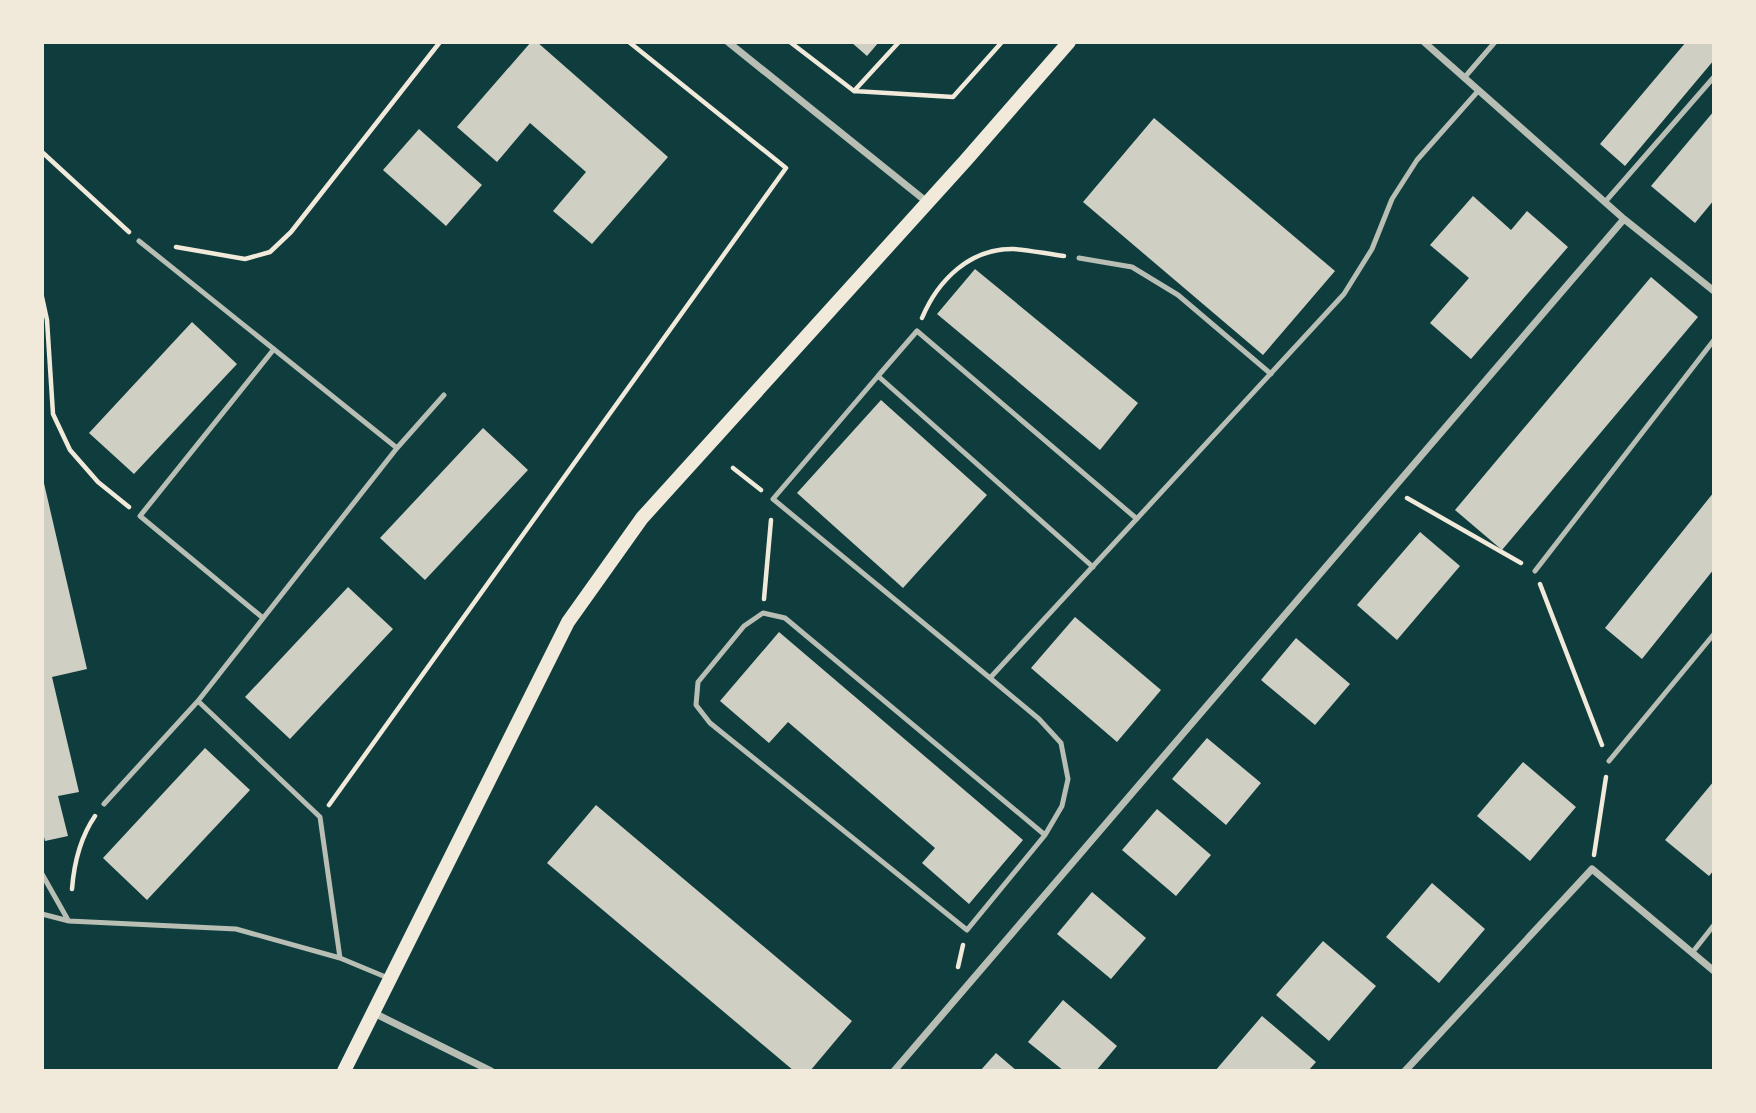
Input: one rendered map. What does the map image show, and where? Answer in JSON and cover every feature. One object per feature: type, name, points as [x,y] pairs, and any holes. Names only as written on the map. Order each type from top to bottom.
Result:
[{"type":"main road","points":[[344,1071],[568,622],[642,518],[1069,42]]},
{"type":"street","points":[[728,42],[928,202]]},
{"type":"street","points":[[1424,42],[1624,219],[1714,291]]},
{"type":"street","points":[[894,1071],[1624,219]]},
{"type":"street","points":[[1405,1071],[1592,869],[1714,971]]},
{"type":"street","points":[[374,1013],[491,1071]]},
{"type":"lane","points":[[1464,78],[1495,42]]},
{"type":"lane","points":[[1605,202],[1714,77]]},
{"type":"lane","points":[[990,678],[1344,295],[1372,249],[1392,199],[1417,160],[1479,90]]},
{"type":"lane","points":[[139,241],[397,448]]},
{"type":"lane","points":[[1079,258],[1132,268],[1178,295],[1271,374]]},
{"type":"lane","points":[[1045,835],[785,618],[763,613],[744,626],[698,682],[696,705],[710,723],[967,930],[1045,835],[1062,806],[1068,779],[1061,743],[1040,719],[773,499],[917,331],[1137,519]]},
{"type":"lane","points":[[1535,571],[1714,340]]},
{"type":"lane","points":[[263,618],[141,516],[274,349]]},
{"type":"lane","points":[[878,376],[1093,567]]},
{"type":"lane","points":[[104,804],[198,701],[397,448],[444,395]]},
{"type":"lane","points":[[1609,761],[1714,634]]},
{"type":"lane","points":[[198,701],[320,817],[340,958]]},
{"type":"lane","points":[[42,874],[69,921]]},
{"type":"lane","points":[[42,914],[69,921],[236,929],[340,958],[391,979]]},
{"type":"lane","points":[[1692,953],[1714,925]]},
{"type":"path","points":[[42,152],[139,241],[245,259],[270,252],[291,232],[440,42]]},
{"type":"path","points":[[320,817],[786,168],[629,42]]},
{"type":"path","points":[[790,42],[854,92],[953,97],[1002,42]]},
{"type":"path","points":[[854,92],[899,42]]},
{"type":"path","points":[[917,331],[927,306],[944,283],[962,263],[985,252],[1013,249],[1079,258]]},
{"type":"path","points":[[42,296],[52,369],[54,414],[70,450],[98,482],[141,516]]},
{"type":"path","points":[[733,468],[773,499],[763,613]]},
{"type":"path","points":[[1392,489],[1535,571],[1609,761],[1592,869]]},
{"type":"path","points":[[69,921],[74,867],[85,831],[104,804]]},
{"type":"building","points":[[531,42],[537,42],[668,157],[592,244],[553,211],[586,172],[530,123],[497,162],[457,127]]},
{"type":"building","points":[[851,42],[879,42],[867,56]]},
{"type":"building","points":[[1686,42],[1714,42],[1714,60],[1625,166],[1600,144]]},
{"type":"building","points":[[1714,111],[1714,200],[1695,223],[1651,186]]},
{"type":"building","points":[[1154,118],[1335,271],[1263,355],[1083,202]]},
{"type":"building","points":[[419,129],[482,185],[446,226],[383,170]]},
{"type":"building","points":[[1473,196],[1511,230],[1527,211],[1568,247],[1471,359],[1430,323],[1469,278],[1430,245]]},
{"type":"building","points":[[975,269],[1138,403],[1100,450],[937,314]]},
{"type":"building","points":[[1651,277],[1698,317],[1502,550],[1455,510]]},
{"type":"building","points":[[192,322],[237,364],[134,474],[89,433]]},
{"type":"building","points":[[881,400],[987,495],[903,588],[797,493]]},
{"type":"building","points":[[483,428],[528,470],[425,580],[380,538]]},
{"type":"building","points":[[43,479],[87,669],[52,677],[79,792],[58,796],[68,836],[45,841],[42,829]]},
{"type":"building","points":[[1714,492],[1714,569],[1642,659],[1605,628]]},
{"type":"building","points":[[1420,532],[1460,566],[1397,640],[1357,605]]},
{"type":"building","points":[[348,587],[393,629],[290,739],[245,697]]},
{"type":"building","points":[[1075,617],[1161,690],[1117,742],[1031,668]]},
{"type":"building","points":[[779,632],[1023,840],[969,904],[922,863],[935,848],[788,722],[769,743],[720,701]]},
{"type":"building","points":[[1296,638],[1350,684],[1315,725],[1261,680]]},
{"type":"building","points":[[1207,738],[1261,783],[1226,825],[1172,779]]},
{"type":"building","points":[[205,748],[250,790],[147,900],[103,858]]},
{"type":"building","points":[[1523,762],[1576,807],[1530,861],[1477,816]]},
{"type":"building","points":[[1714,781],[1714,870],[1709,876],[1665,840]]},
{"type":"building","points":[[596,805],[852,1021],[810,1071],[794,1071],[547,863]]},
{"type":"building","points":[[1157,809],[1211,855],[1176,896],[1122,850]]},
{"type":"building","points":[[1432,883],[1485,929],[1439,983],[1386,937]]},
{"type":"building","points":[[1092,892],[1146,938],[1111,979],[1057,934]]},
{"type":"building","points":[[1323,941],[1376,986],[1329,1041],[1276,995]]},
{"type":"building","points":[[1063,1000],[1117,1046],[1096,1071],[1064,1071],[1028,1042]]},
{"type":"building","points":[[1262,1016],[1316,1062],[1308,1071],[1215,1071]]},
{"type":"building","points":[[996,1053],[1017,1071],[980,1071]]}]
